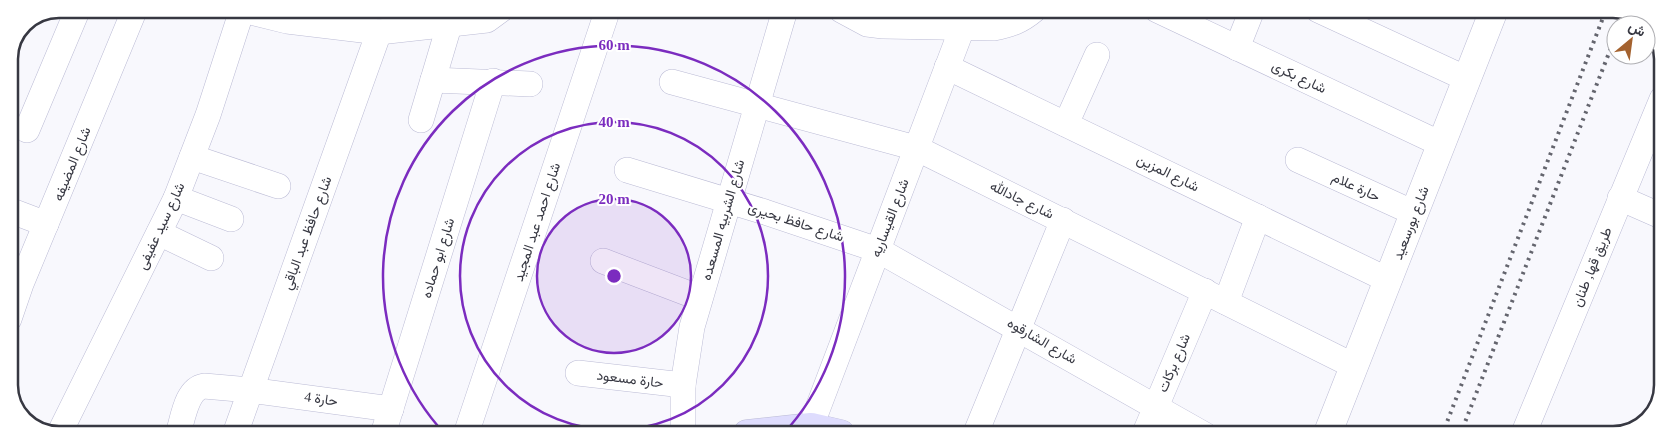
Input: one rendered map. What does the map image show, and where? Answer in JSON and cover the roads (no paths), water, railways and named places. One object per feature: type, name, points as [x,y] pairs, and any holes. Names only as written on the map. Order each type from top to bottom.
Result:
[{"type":"street","points":[[27,130],[74,18]]},
{"type":"street","name":"شارع المضيفه","points":[[18,293],[131,18]]},
{"type":"street","name":"شارع سيد عفيفى","points":[[62,427],[176,198],[192,157],[237,18]]},
{"type":"street","points":[[274,18],[379,32],[449,26],[490,18]]},
{"type":"street","name":"شارع احمد عبد المجيد","points":[[468,427],[605,18]]},
{"type":"street","name":"شارع الشربيه المسعده","points":[[683,427],[683,385],[690,336],[728,200],[783,18]]},
{"type":"street","points":[[855,18],[867,24],[883,26],[914,18],[966,18],[1009,26],[1024,18]]},
{"type":"street","name":"شارع القيساريه","points":[[812,427],[966,18]]},
{"type":"street","name":"شارع بكرى","points":[[1173,18],[1442,144]]},
{"type":"street","points":[[1237,48],[1249,18]]},
{"type":"street","points":[[1335,18],[1467,79]]},
{"type":"street","name":"شارع بورسعيد","points":[[1331,427],[1491,18]]},
{"type":"street","points":[[421,120],[449,26]]},
{"type":"street","name":"شارع حافظ عبد الباقي","points":[[237,427],[379,32]]},
{"type":"street","points":[[1066,124],[1097,55]]},
{"type":"street","name":"شارع المزين","points":[[947,67],[1388,280]]},
{"type":"street","points":[[433,80],[530,84]]},
{"type":"street","name":"شارع ابو حماده","points":[[385,427],[493,81]]},
{"type":"street","name":"شارع جادالله","points":[[672,82],[916,148],[1354,366]]},
{"type":"street","name":"طريق قها, طنان","points":[[1526,427],[1653,120]]},
{"type":"street","points":[[192,157],[278,186]]},
{"type":"street","name":"حارة علام","points":[[1298,160],[1414,213]]},
{"type":"street","name":"شارع حافظ بحيرى","points":[[627,170],[728,200],[878,250]]},
{"type":"street","points":[[176,198],[231,219]]},
{"type":"street","points":[[1620,198],[1653,213]]},
{"type":"street","points":[[18,213],[46,224]]},
{"type":"street","name":"شارع بركات","points":[[1147,427],[1156,407],[1258,217]]},
{"type":"street","points":[[978,427],[1062,220]]},
{"type":"street","points":[[158,233],[211,258]]},
{"type":"street","name":"شارع الشارقوه","points":[[878,250],[1019,328],[1191,427]]},
{"type":"street","points":[[603,261],[700,298]]},
{"type":"street","name":"حارة مسعود","points":[[578,373],[683,385]]},
{"type":"street","name":"حارة 4","points":[[180,427],[191,393],[198,387],[250,390],[391,409]]},
{"type":"railway","points":[[1445,427],[1603,18]]},
{"type":"railway","points":[[1463,427],[1606,61]]}]
